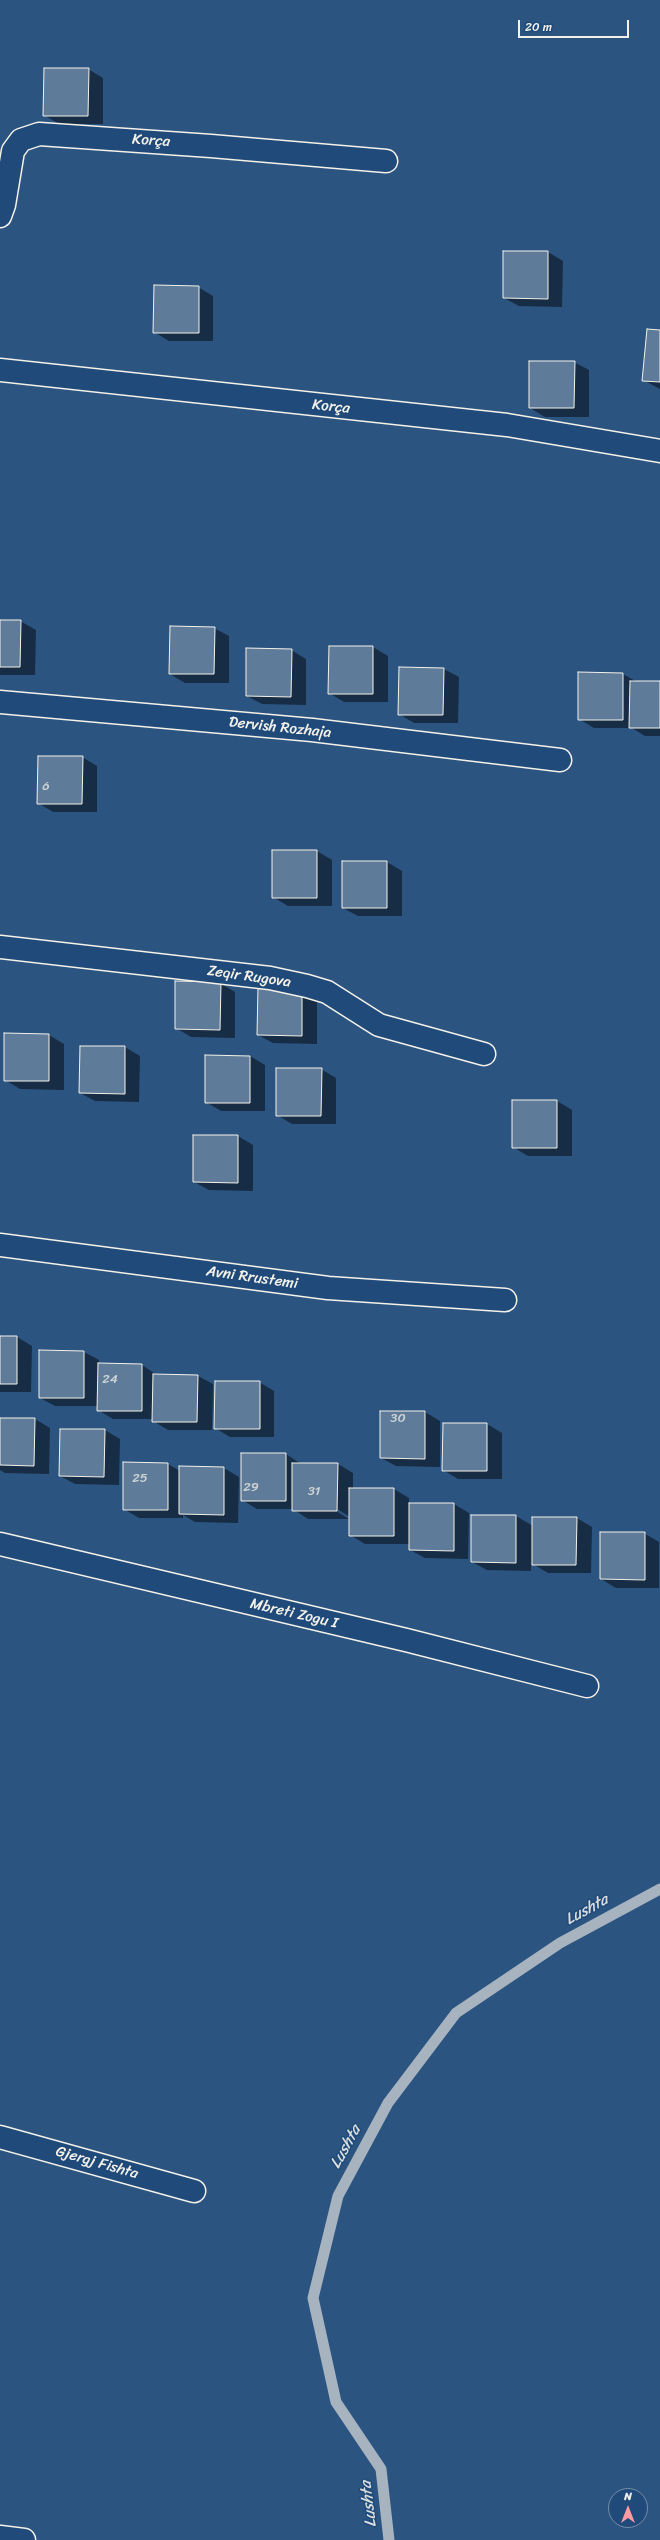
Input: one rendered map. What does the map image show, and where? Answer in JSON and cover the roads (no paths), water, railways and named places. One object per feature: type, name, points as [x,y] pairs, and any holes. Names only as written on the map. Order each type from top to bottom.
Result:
[{"type":"street","name":"Korça","points":[[0,216],[4,205],[13,151],[21,140],[39,134],[211,146],[386,161]]},
{"type":"street","name":"Korça","points":[[0,370],[507,425],[660,451]]},
{"type":"street","name":"Dervish Rozhaja","points":[[0,702],[312,730],[560,760]]},
{"type":"street","name":"Zeqir Rugova","points":[[0,947],[270,978],[307,986],[327,992],[379,1025],[484,1054]]},
{"type":"street","name":"Avni Rrustemi","points":[[0,1245],[328,1288],[505,1300]]},
{"type":"street","name":"Mbreti Zogu I","points":[[0,1544],[406,1640],[587,1686]]},
{"type":"street","name":"Gjergj Fishta","points":[[0,2137],[194,2191]]},
{"type":"street","points":[[0,2537],[24,2540]]},
{"type":"waterway","name":"Lushta","points":[[389,2540],[381,2469],[336,2402],[313,2298],[338,2196],[388,2103],[456,2013],[560,1943],[660,1889]]}]
